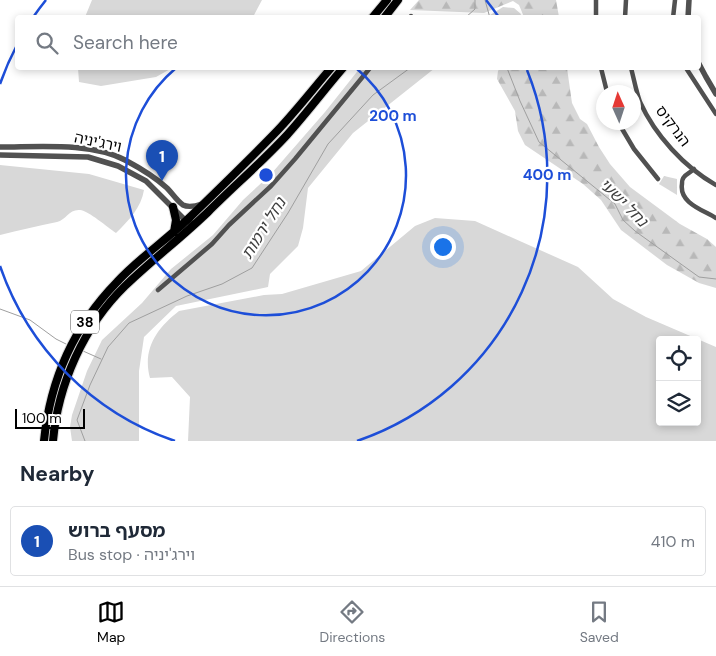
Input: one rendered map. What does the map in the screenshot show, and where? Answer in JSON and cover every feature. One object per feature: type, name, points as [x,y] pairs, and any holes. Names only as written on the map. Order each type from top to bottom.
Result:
[{"type":"highway","points":[[374,15],[386,0]]},
{"type":"highway","points":[[386,15],[398,0]]},
{"type":"highway","name":"38","points":[[44,441],[52,391],[77,333],[92,311],[117,281],[186,221],[278,130],[329,70]]},
{"type":"highway","name":"38","points":[[53,441],[61,394],[75,358],[85,338],[112,300],[124,286],[195,224],[287,134],[340,70]]},
{"type":"highway","points":[[173,208],[176,220],[174,232]]},
{"type":"street","points":[[596,0],[596,15]]},
{"type":"street","points":[[625,15],[626,0]]},
{"type":"street","points":[[673,15],[675,0]]},
{"type":"street","points":[[688,15],[689,0]]},
{"type":"street","points":[[701,68],[716,94]]},
{"type":"street","points":[[158,290],[212,244],[271,186],[368,70]]},
{"type":"street","points":[[602,70],[605,85]]},
{"type":"street","name":"הנרקיס","points":[[632,70],[646,114],[666,142],[694,169],[716,185]]},
{"type":"street","points":[[687,70],[716,114]]},
{"type":"street","points":[[623,130],[634,149],[658,179]]},
{"type":"street","name":"וירג'יניה","points":[[0,147],[68,148],[110,154],[125,160],[147,173],[161,183],[183,205],[189,207],[204,204]]},
{"type":"street","name":"וירג'יניה","points":[[0,155],[88,157],[104,161],[138,176],[152,186],[186,221],[195,224]]},
{"type":"street","points":[[694,169],[684,177],[681,188],[682,194],[694,206],[716,218]]},
{"type":"green space","points":[[92,0],[262,0],[254,15],[86,15]]},
{"type":"green space","points":[[419,0],[556,0],[559,15],[523,15],[519,5],[513,1],[484,13],[410,10]]},
{"type":"green space","points":[[503,7],[514,8],[521,14],[521,15],[490,15]]},
{"type":"green space","points":[[78,70],[168,70],[156,77],[101,86],[79,82]]},
{"type":"green space","points":[[358,70],[432,70],[353,133],[308,188],[303,228],[298,246],[270,274],[268,287],[176,306],[144,337],[139,371],[139,441],[72,441],[70,427],[72,415],[87,371],[102,340],[142,303],[171,269],[213,235],[243,200],[271,174]]},
{"type":"green space","points":[[567,70],[572,103],[580,119],[587,124],[610,164],[630,187],[680,224],[707,239],[716,247],[716,288],[699,283],[667,265],[621,230],[601,200],[583,184],[525,145],[518,131],[515,111],[497,79],[498,71]]},
{"type":"green space","points":[[0,165],[89,174],[144,190],[137,208],[116,233],[93,216],[84,211],[76,210],[57,222],[0,235]]},
{"type":"green space","points":[[664,176],[677,179],[677,195],[659,184]]},
{"type":"green space","points":[[435,218],[475,221],[578,267],[613,299],[646,317],[690,336],[656,336],[656,426],[701,426],[701,341],[716,347],[716,441],[188,441],[190,397],[172,377],[150,378],[148,367],[148,358],[153,340],[171,318],[179,311],[264,295],[282,294],[361,271],[415,226]]},
{"type":"waterway","name":"נחל ירמות","points":[[468,15],[475,9],[475,0]]},
{"type":"waterway","name":"נחל ישעי","points":[[485,0],[489,15]]},
{"type":"waterway","name":"נחל ירמות","points":[[85,441],[77,420],[90,385],[108,347],[129,323],[187,296],[222,284],[252,268],[288,213],[328,144],[373,95],[407,70]]},
{"type":"waterway","name":"נחל ישעי","points":[[508,70],[539,142],[615,204],[623,220],[635,231],[699,277],[716,279]]},
{"type":"waterway","points":[[0,309],[30,320],[66,344]]},
{"type":"waterway","points":[[83,351],[101,359]]},
{"type":"place","name":"מסעף ברוש","points":[[162,181]]}]
